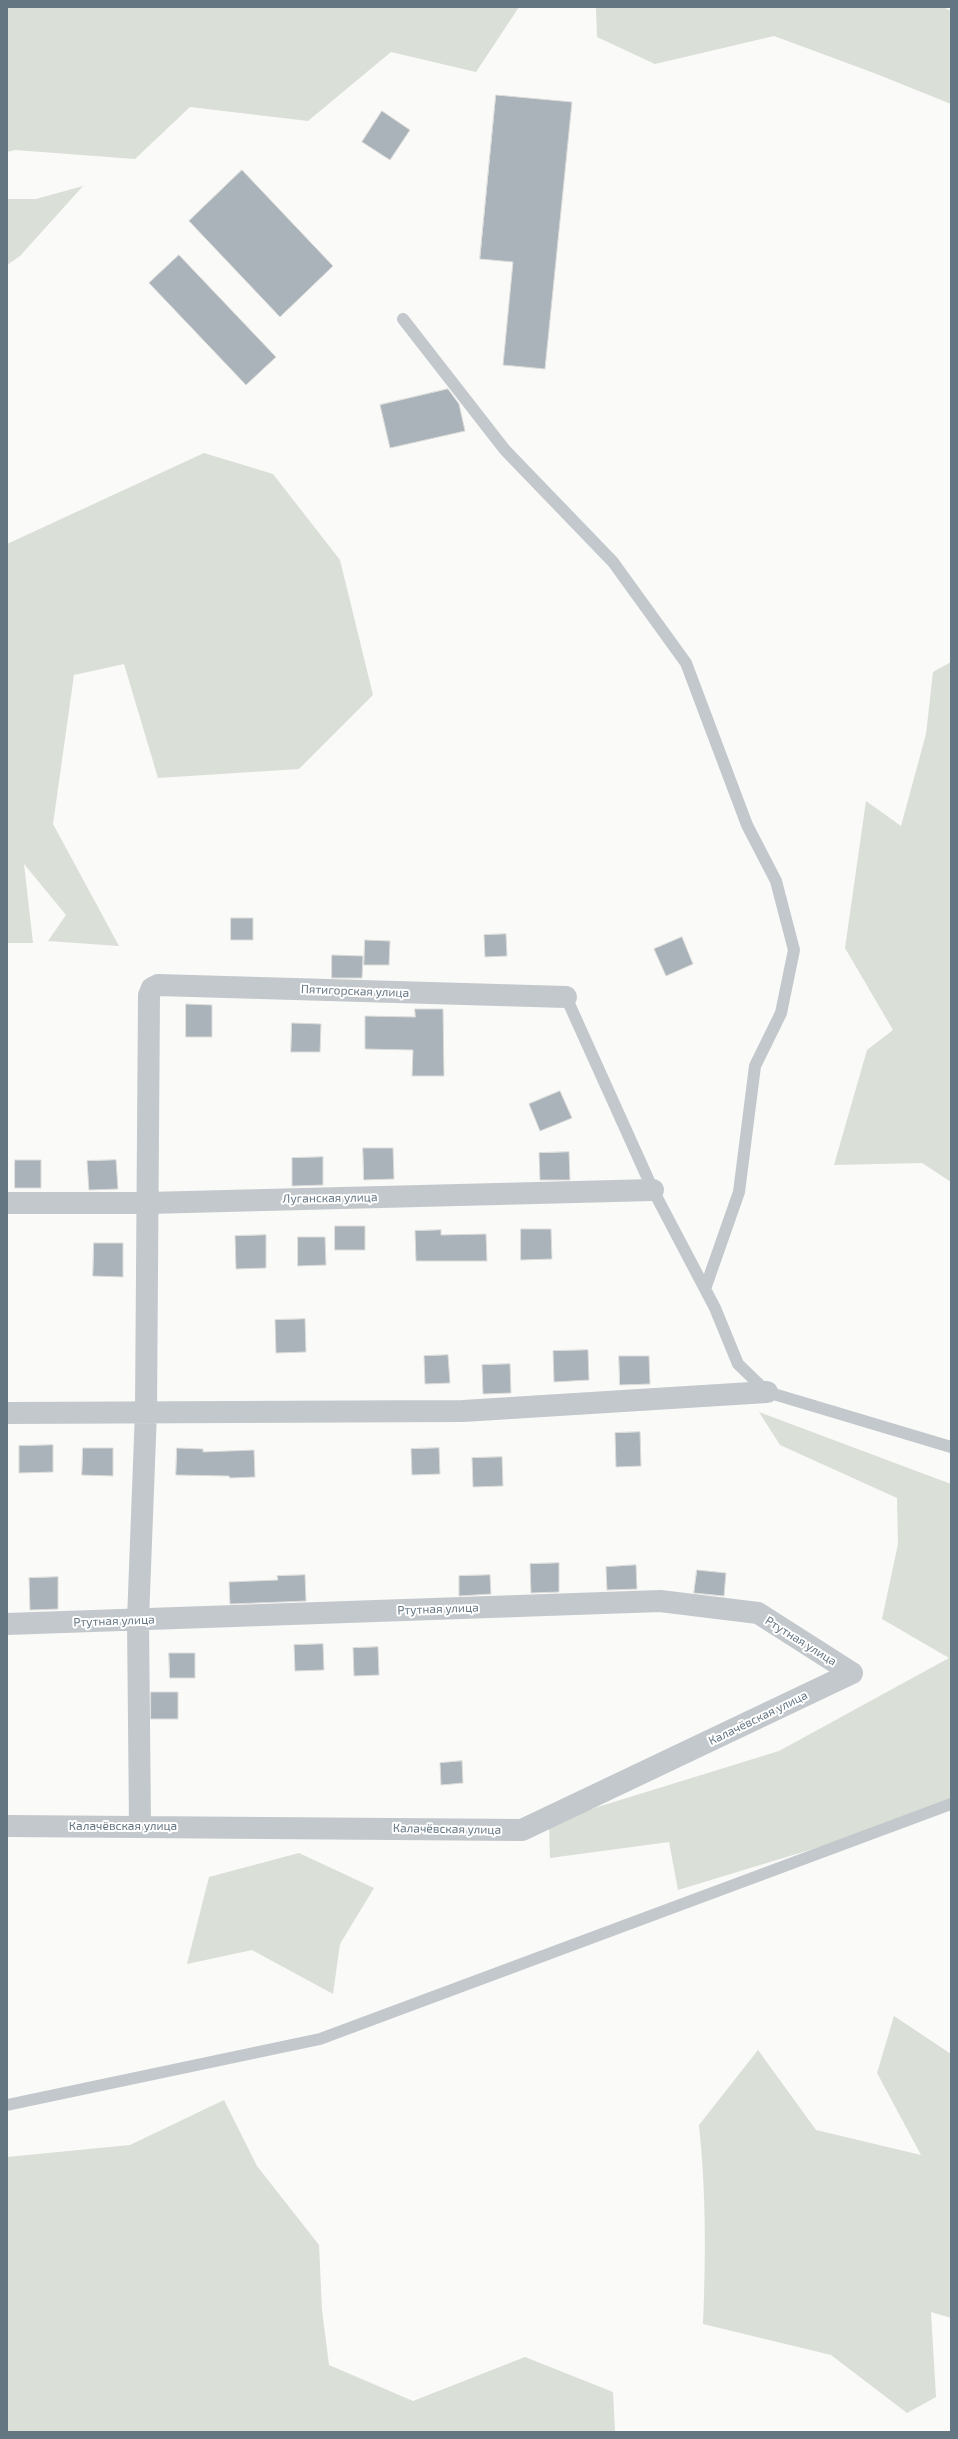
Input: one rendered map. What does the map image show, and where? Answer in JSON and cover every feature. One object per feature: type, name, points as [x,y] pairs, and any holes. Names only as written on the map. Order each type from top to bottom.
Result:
[{"type":"street","name":"Пятигорская улица","points":[[148,1203],[149,994],[152,988],[158,985],[566,997]]},
{"type":"street","name":"Луганская улица","points":[[7,1203],[148,1203],[653,1190]]},
{"type":"street","points":[[140,1825],[138,1620],[146,1411],[148,1203]]},
{"type":"street","points":[[7,1413],[146,1411],[463,1411],[766,1392]]},
{"type":"street","name":"Ртутная улица","points":[[7,1624],[660,1601],[758,1613],[852,1673]]},
{"type":"street","name":"Калачёвская улица","points":[[7,1826],[140,1825],[522,1830],[852,1673]]},
{"type":"lane","points":[[403,319],[505,450],[613,562],[686,663],[746,825],[776,881],[794,950],[781,1012],[755,1066],[739,1192],[705,1289]]},
{"type":"lane","points":[[566,997],[653,1190],[705,1289],[738,1364],[766,1392],[951,1447]]},
{"type":"lane","points":[[7,2105],[320,2039],[951,1804]]},
{"type":"shaded area","points":[[7,7],[519,7],[476,72],[391,52],[308,121],[190,107],[135,159],[15,150],[7,152]]},
{"type":"shaded area","points":[[596,7],[943,7],[951,11],[951,104],[874,73],[774,36],[655,64],[597,37]]},
{"type":"shaded area","points":[[83,186],[20,256],[7,265],[7,199],[36,199]]},
{"type":"shaded area","points":[[204,453],[273,474],[340,560],[373,695],[299,769],[158,778],[124,664],[74,675],[53,824],[119,946],[48,941],[66,915],[24,864],[33,943],[7,943],[7,544]]},
{"type":"shaded area","points":[[951,662],[951,1182],[922,1163],[834,1165],[867,1050],[893,1030],[845,948],[866,801],[901,826],[926,734],[933,672]]},
{"type":"shaded area","points":[[759,1412],[951,1484],[951,1807],[678,1890],[669,1842],[550,1858],[549,1822],[779,1751],[949,1658],[882,1619],[898,1544],[897,1498],[780,1445]]},
{"type":"shaded area","points":[[299,1853],[374,1888],[340,1944],[333,1994],[252,1950],[187,1964],[209,1877]]},
{"type":"shaded area","points":[[894,2016],[951,2054],[951,2318],[931,2312],[936,2397],[907,2413],[831,2355],[703,2324],[705,2224],[699,2125],[758,2050],[816,2130],[921,2155],[877,2073]]},
{"type":"shaded area","points":[[224,2100],[257,2166],[319,2245],[322,2310],[329,2365],[413,2401],[525,2357],[613,2392],[615,2432],[7,2432],[7,2157],[130,2145]]},
{"type":"building","points":[[496,95],[572,102],[545,369],[503,365],[513,262],[480,259]]},
{"type":"building","points":[[382,111],[410,130],[390,160],[362,142]]},
{"type":"building","points":[[242,170],[333,266],[280,317],[189,221]]},
{"type":"building","points":[[179,255],[276,357],[246,385],[149,283]]},
{"type":"building","points":[[448,389],[459,404],[465,431],[390,448],[380,405]]},
{"type":"building","points":[[231,918],[253,918],[253,940],[231,940]]},
{"type":"building","points":[[506,934],[507,956],[485,957],[484,935]]},
{"type":"building","points":[[682,937],[693,964],[666,976],[654,949]]},
{"type":"building","points":[[365,940],[390,941],[389,965],[364,965]]},
{"type":"building","points":[[332,955],[363,956],[362,978],[332,978]]},
{"type":"building","points":[[186,1004],[212,1005],[212,1037],[186,1037]]},
{"type":"building","points":[[415,1009],[443,1009],[444,1076],[412,1076],[413,1050],[365,1049],[365,1016],[415,1017]]},
{"type":"building","points":[[292,1023],[321,1024],[320,1052],[291,1052]]},
{"type":"building","points":[[560,1091],[572,1118],[540,1131],[529,1104]]},
{"type":"building","points":[[363,1148],[393,1148],[394,1179],[364,1180]]},
{"type":"building","points":[[569,1152],[570,1180],[540,1180],[539,1153]]},
{"type":"building","points":[[323,1157],[323,1185],[292,1186],[292,1158]]},
{"type":"building","points":[[15,1160],[41,1160],[41,1188],[15,1188]]},
{"type":"building","points":[[116,1160],[118,1189],[89,1190],[87,1161]]},
{"type":"building","points":[[335,1226],[365,1226],[365,1250],[335,1250]]},
{"type":"building","points":[[521,1229],[551,1229],[552,1259],[521,1260]]},
{"type":"building","points":[[441,1230],[441,1235],[486,1234],[487,1261],[416,1261],[415,1231]]},
{"type":"building","points":[[266,1235],[266,1268],[236,1269],[235,1236]]},
{"type":"building","points":[[298,1237],[325,1237],[326,1265],[298,1266]]},
{"type":"building","points":[[94,1243],[123,1243],[123,1277],[93,1276]]},
{"type":"building","points":[[305,1319],[306,1352],[276,1353],[275,1320]]},
{"type":"building","points":[[588,1350],[589,1380],[554,1382],[553,1351]]},
{"type":"building","points":[[448,1355],[450,1383],[425,1384],[424,1356]]},
{"type":"building","points":[[619,1356],[649,1356],[650,1384],[620,1385]]},
{"type":"building","points":[[510,1364],[511,1393],[483,1394],[482,1365]]},
{"type":"building","points":[[640,1432],[641,1466],[616,1467],[615,1433]]},
{"type":"building","points":[[53,1445],[53,1472],[19,1473],[19,1446]]},
{"type":"building","points":[[83,1448],[113,1448],[113,1476],[82,1475]]},
{"type":"building","points":[[177,1448],[203,1449],[203,1452],[254,1450],[255,1477],[230,1478],[229,1476],[176,1475]]},
{"type":"building","points":[[439,1448],[440,1474],[412,1475],[411,1449]]},
{"type":"building","points":[[502,1457],[503,1486],[473,1487],[472,1458]]},
{"type":"building","points":[[559,1563],[559,1592],[531,1593],[530,1564]]},
{"type":"building","points":[[636,1565],[637,1589],[607,1590],[606,1567]]},
{"type":"building","points":[[697,1570],[726,1573],[724,1596],[694,1593]]},
{"type":"building","points":[[305,1575],[306,1601],[230,1604],[229,1582],[278,1580],[277,1576]]},
{"type":"building","points":[[490,1575],[491,1594],[459,1596],[459,1576]]},
{"type":"building","points":[[58,1577],[58,1609],[30,1610],[29,1578]]},
{"type":"building","points":[[323,1644],[324,1670],[295,1671],[294,1645]]},
{"type":"building","points":[[378,1647],[379,1675],[354,1676],[353,1648]]},
{"type":"building","points":[[169,1653],[195,1653],[195,1678],[170,1678]]},
{"type":"building","points":[[151,1692],[178,1692],[178,1719],[151,1719]]},
{"type":"building","points":[[462,1761],[463,1783],[441,1785],[440,1763]]}]
